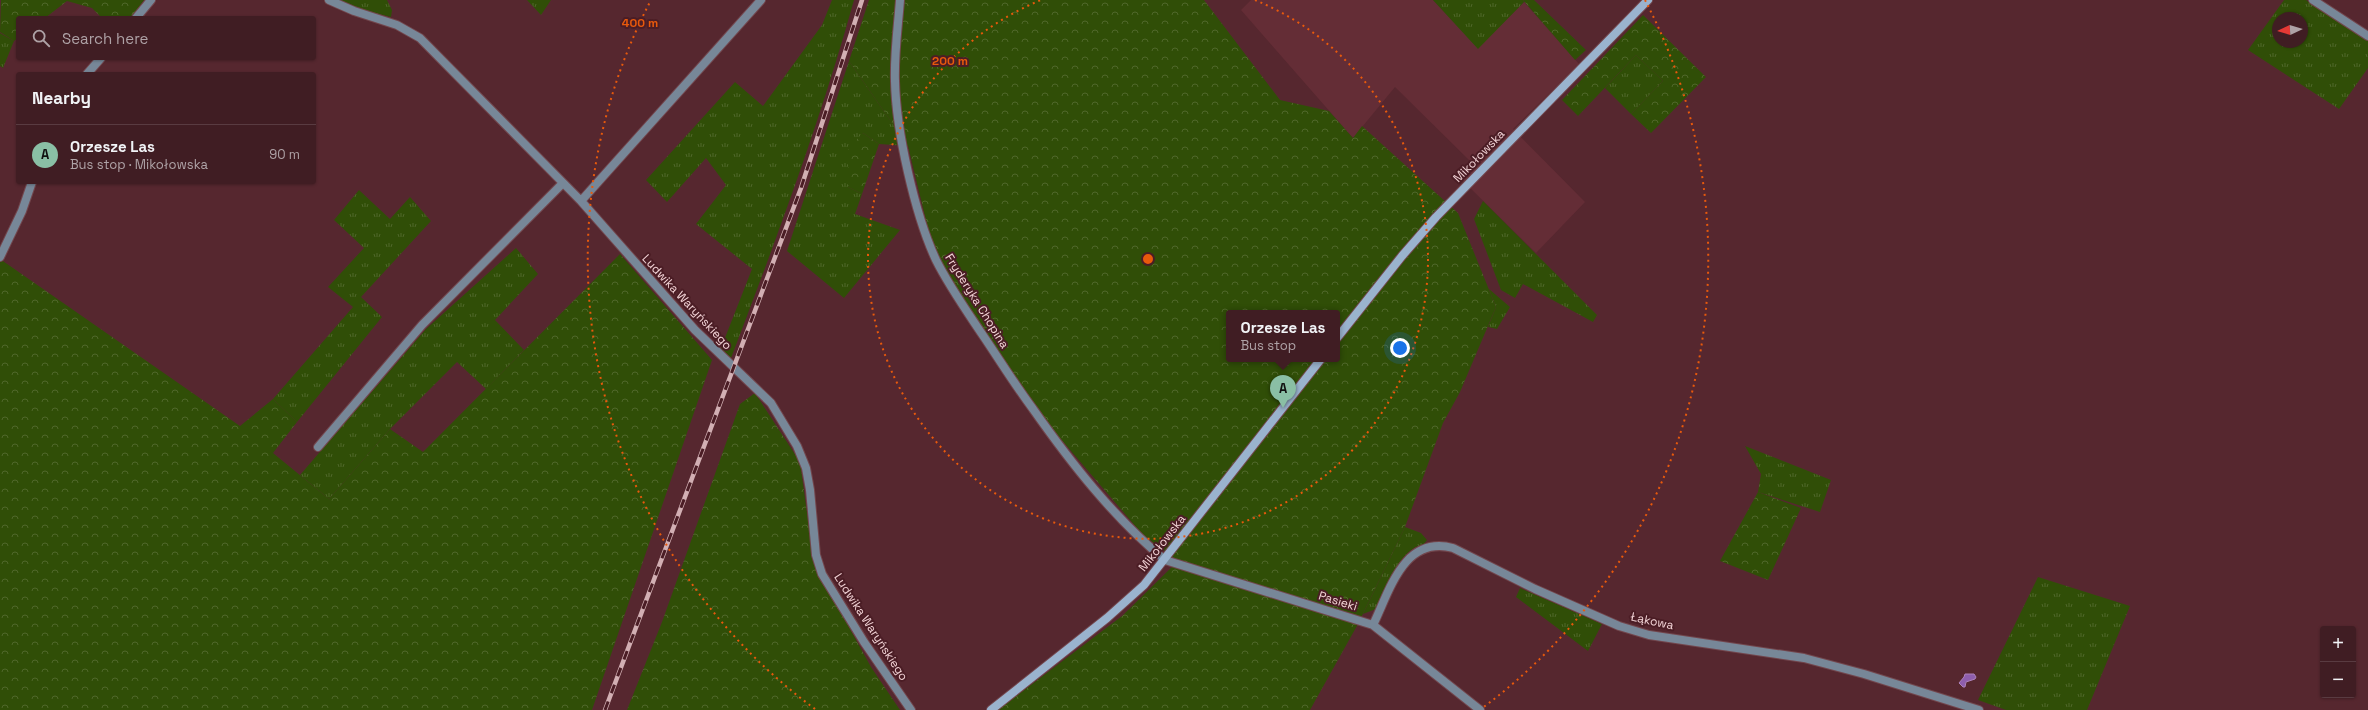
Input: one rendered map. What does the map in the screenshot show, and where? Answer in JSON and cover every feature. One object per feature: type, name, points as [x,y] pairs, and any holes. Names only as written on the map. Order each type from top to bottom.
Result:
[{"type":"main road","name":"Mikołowska","points":[[1340,334],[1397,261],[1436,217],[1648,0]]},
{"type":"main road","name":"Mikołowska","points":[[991,710],[1126,602],[1165,560],[1319,362]]},
{"type":"street","points":[[138,16],[151,0]]},
{"type":"street","name":"Ludwika Waryńskiego","points":[[329,0],[354,11],[397,24],[420,38],[581,201],[695,330],[766,397],[797,446],[806,468],[810,490],[816,555],[822,574],[864,642],[911,710]]},
{"type":"street","points":[[581,201],[761,0]]},
{"type":"street","name":"Fryderyka Chopina","points":[[900,0],[895,74],[898,112],[914,190],[936,260],[962,304],[1049,432],[1086,478],[1145,543],[1165,560]]},
{"type":"street","points":[[2313,0],[2368,36]]},
{"type":"street","points":[[89,72],[99,60]]},
{"type":"street","points":[[318,448],[422,325],[563,183]]},
{"type":"street","points":[[0,256],[22,211],[31,184]]},
{"type":"street","name":"Łąkowa","points":[[1373,625],[1407,559],[1418,551],[1432,546],[1441,545],[1453,548],[1535,589],[1619,626],[1649,634],[1804,658],[1864,674],[1979,710]]},
{"type":"street","name":"Pasieki","points":[[1165,560],[1373,625],[1480,710]]},
{"type":"shaded area","points":[[1251,0],[1433,0],[1478,48],[1524,2],[1579,64],[1513,129],[1585,202],[1536,253],[1458,176],[1470,161],[1395,87],[1353,138],[1241,10]]},
{"type":"green space","points":[[1,0],[144,0],[132,16],[100,16],[92,8],[67,1],[48,16],[16,16],[16,40],[14,41],[0,32]]},
{"type":"green space","points":[[339,0],[387,0],[392,10],[391,17],[358,9]]},
{"type":"green space","points":[[527,0],[551,0],[541,15]]},
{"type":"green space","points":[[832,0],[854,0],[812,136],[781,225],[731,358],[721,348],[752,269],[696,224],[726,185],[706,158],[667,202],[646,180],[735,82],[763,106],[822,25]]},
{"type":"green space","points":[[869,0],[1204,0],[1280,100],[1329,111],[1353,138],[1362,126],[1458,213],[1496,307],[1460,392],[1443,423],[1405,527],[1358,624],[1310,710],[998,710],[1122,616],[1178,561],[1143,535],[1089,472],[1054,431],[991,342],[948,274],[931,241],[908,146],[849,61]]},
{"type":"green space","points":[[1433,0],[1523,0],[1524,2],[1478,49]]},
{"type":"green space","points":[[1523,0],[1534,0],[1586,50],[1575,60]]},
{"type":"green space","points":[[2284,0],[2306,0],[2368,39],[2368,68],[2339,109],[2248,50],[2272,17],[2272,48],[2308,48],[2308,12],[2275,12]]},
{"type":"green space","points":[[1643,15],[1706,77],[1651,133],[1631,114],[1663,81],[1636,55],[1578,116],[1562,100]]},
{"type":"green space","points":[[0,33],[14,41],[3,68],[0,66]]},
{"type":"green space","points":[[1636,55],[1663,81],[1631,114],[1605,88]]},
{"type":"green space","points":[[849,61],[908,146],[879,144],[863,133],[848,187],[862,194],[855,214],[900,230],[844,298],[787,251]]},
{"type":"green space","points":[[863,133],[879,144],[862,194],[848,187],[848,148]]},
{"type":"green space","points":[[359,190],[390,219],[410,197],[431,221],[361,297],[382,317],[297,422],[273,399],[353,307],[328,287],[364,248],[334,220]]},
{"type":"green space","points":[[1483,201],[1597,315],[1593,322],[1523,284],[1515,298],[1501,290],[1474,219]]},
{"type":"green space","points":[[516,248],[538,274],[495,320],[524,350],[486,389],[457,362],[390,429],[329,499],[300,475],[426,329]]},
{"type":"green space","points":[[620,254],[712,360],[592,710],[0,710],[0,259],[240,426],[273,399],[297,422],[273,453],[329,499],[390,429],[423,452]]},
{"type":"green space","points":[[1489,289],[1510,307],[1497,329],[1488,327],[1496,307]]},
{"type":"green space","points":[[755,393],[800,462],[814,564],[871,667],[900,710],[627,710],[662,622],[740,404]]},
{"type":"green space","points":[[1745,446],[1831,480],[1820,512],[1758,492],[1761,474]]},
{"type":"green space","points":[[1758,492],[1801,508],[1768,580],[1720,561]]},
{"type":"green space","points":[[1405,527],[1421,533],[1427,540],[1424,544],[1415,548],[1400,561],[1389,580],[1376,609],[1363,614]]},
{"type":"green space","points":[[2038,577],[2130,606],[2087,710],[2006,710],[1978,700]]},
{"type":"green space","points":[[1520,588],[1602,624],[1588,651],[1516,597]]},
{"type":"water","points":[[1965,674],[1974,674],[1976,677],[1975,679],[1966,682],[1965,687],[1963,687],[1959,683]]},
{"type":"railway","points":[[605,710],[801,188],[862,0]]},
{"type":"place","name":"Orzesze Las","points":[[1283,408]]}]
